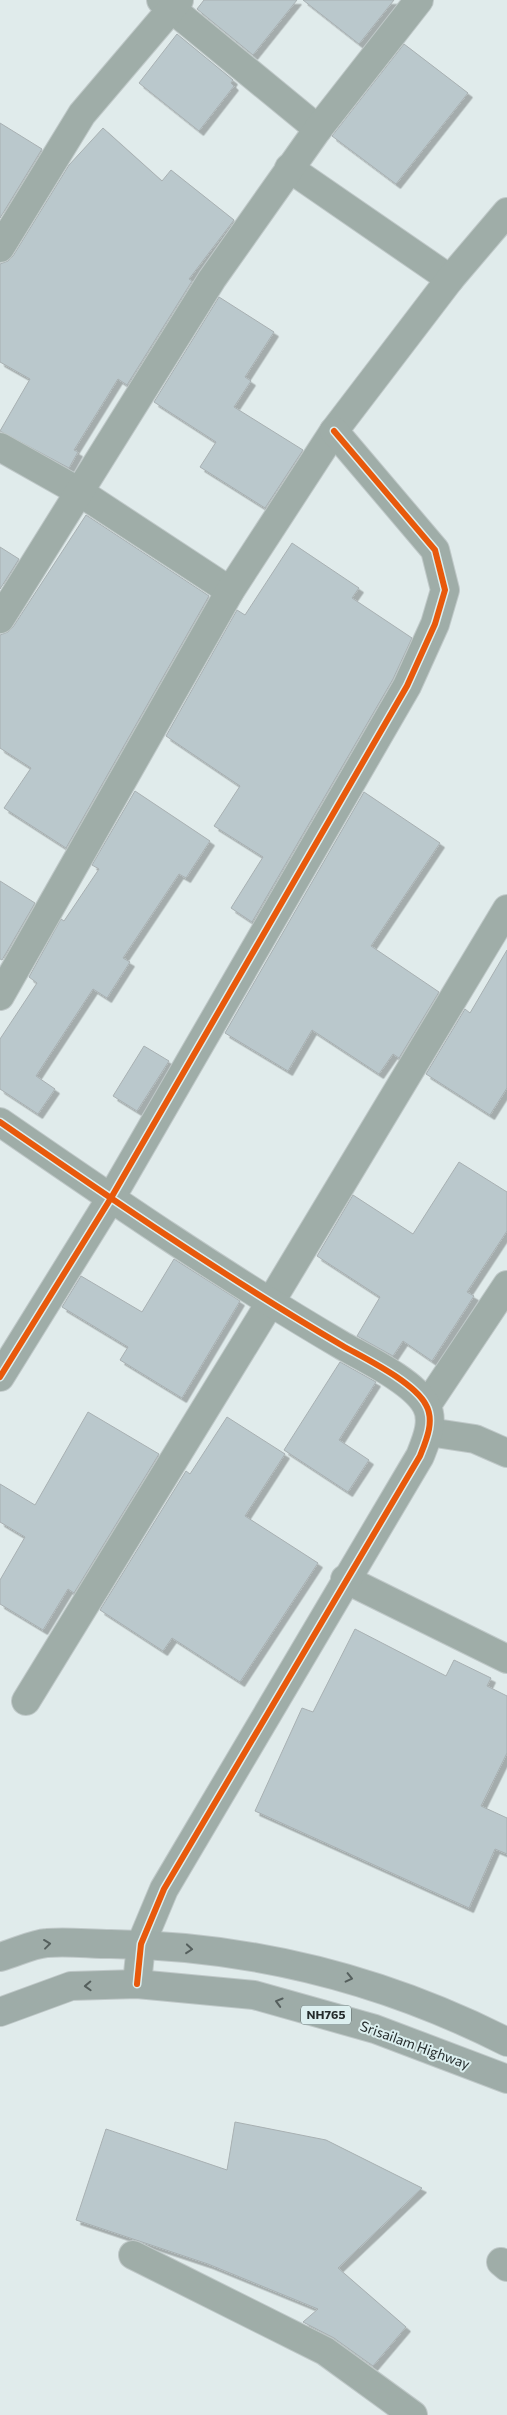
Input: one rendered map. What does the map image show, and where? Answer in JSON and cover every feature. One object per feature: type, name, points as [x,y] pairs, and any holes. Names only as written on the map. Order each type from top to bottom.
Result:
[{"type":"highway","points":[[0,1958],[46,1943],[141,1944],[246,1954],[356,1979],[470,2023],[507,2042]]},
{"type":"highway","name":"Srisailam Highway","points":[[0,2012],[71,1986],[137,1984],[254,1995],[375,2029],[507,2079]]},
{"type":"street","points":[[0,619],[78,491],[212,279],[289,168],[419,0]]},
{"type":"street","points":[[0,248],[82,114],[171,3],[318,129]]},
{"type":"street","points":[[289,168],[450,279]]},
{"type":"street","points":[[0,996],[230,591],[334,432],[450,279],[507,212]]},
{"type":"street","points":[[0,1377],[111,1198],[407,686],[435,624],[444,590],[435,550],[334,432]]},
{"type":"street","points":[[0,447],[78,491],[230,591]]},
{"type":"street","points":[[26,1701],[270,1303],[507,908]]},
{"type":"street","points":[[0,1122],[270,1303],[406,1383],[428,1418],[507,1453]]},
{"type":"street","points":[[137,1984],[141,1944],[164,1889],[345,1579],[420,1456],[428,1418],[507,1285]]},
{"type":"street","points":[[345,1579],[507,1659]]},
{"type":"street","points":[[133,2255],[325,2351],[412,2415]]},
{"type":"building","points":[[204,0],[297,0],[253,55],[197,9]]},
{"type":"building","points":[[303,0],[394,0],[359,44]]},
{"type":"building","points":[[177,34],[233,80],[231,83],[234,86],[199,131],[139,83]]},
{"type":"building","points":[[404,44],[468,93],[396,184],[332,136]]},
{"type":"building","points":[[0,123],[42,149],[0,218]]},
{"type":"building","points":[[103,128],[162,181],[171,170],[234,220],[189,279],[192,281],[127,385],[118,379],[74,450],[78,452],[69,468],[0,431],[30,379],[0,362],[0,264],[8,261],[13,256],[69,165]]},
{"type":"building","points":[[219,297],[274,332],[245,377],[251,381],[234,407],[303,450],[265,508],[200,467],[216,442],[154,402]]},
{"type":"building","points":[[86,515],[209,596],[66,848],[4,808],[31,768],[0,748],[0,635],[8,632],[13,627]]},
{"type":"building","points":[[292,543],[359,588],[352,598],[412,638],[393,679],[252,922],[231,908],[263,857],[214,826],[240,786],[166,736],[237,610],[245,615]]},
{"type":"building","points":[[0,547],[19,559],[0,589]]},
{"type":"building","points":[[135,791],[210,841],[186,878],[179,874],[123,958],[130,962],[107,998],[93,989],[36,1076],[55,1089],[38,1114],[0,1089],[0,1039],[37,983],[29,977],[61,919],[64,921],[99,869],[92,865]]},
{"type":"building","points":[[364,792],[440,843],[371,946],[439,992],[399,1058],[393,1054],[379,1074],[312,1030],[288,1071],[225,1033]]},
{"type":"building","points":[[0,881],[35,903],[2,960],[0,959]]},
{"type":"building","points":[[507,950],[507,1088],[490,1115],[426,1074],[465,1009],[470,1013]]},
{"type":"building","points":[[144,1046],[169,1061],[137,1111],[113,1096]]},
{"type":"building","points":[[459,1162],[507,1192],[507,1231],[467,1292],[474,1296],[432,1361],[403,1341],[393,1356],[357,1336],[380,1297],[317,1256],[353,1195],[413,1234]]},
{"type":"building","points":[[174,1259],[240,1301],[182,1398],[120,1360],[128,1347],[62,1307],[81,1276],[142,1312]]},
{"type":"building","points":[[340,1362],[376,1382],[339,1440],[369,1460],[348,1492],[284,1450]]},
{"type":"building","points":[[88,1412],[159,1454],[74,1593],[68,1589],[43,1630],[0,1604],[0,1580],[25,1537],[0,1522],[0,1484],[35,1505]]},
{"type":"building","points":[[227,1417],[285,1454],[245,1516],[318,1563],[240,1682],[172,1638],[163,1651],[100,1610],[186,1471],[190,1474]]},
{"type":"building","points":[[355,1629],[446,1676],[454,1660],[491,1678],[487,1686],[507,1696],[507,1753],[481,1806],[507,1818],[507,1854],[495,1849],[469,1908],[255,1811],[302,1708],[313,1712]]},
{"type":"building","points":[[235,2122],[326,2140],[422,2188],[338,2268],[406,2327],[373,2366],[334,2338],[303,2322],[318,2309],[208,2264],[76,2220],[106,2129],[227,2170]]},
{"type":"cycle path","points":[[0,1377],[111,1198],[407,686],[435,624],[445,590],[435,550],[334,431]]},
{"type":"cycle path","points":[[0,1122],[212,1265],[299,1320],[401,1380],[420,1396],[429,1411],[429,1431],[420,1456],[164,1889],[141,1944],[137,1984]]}]
